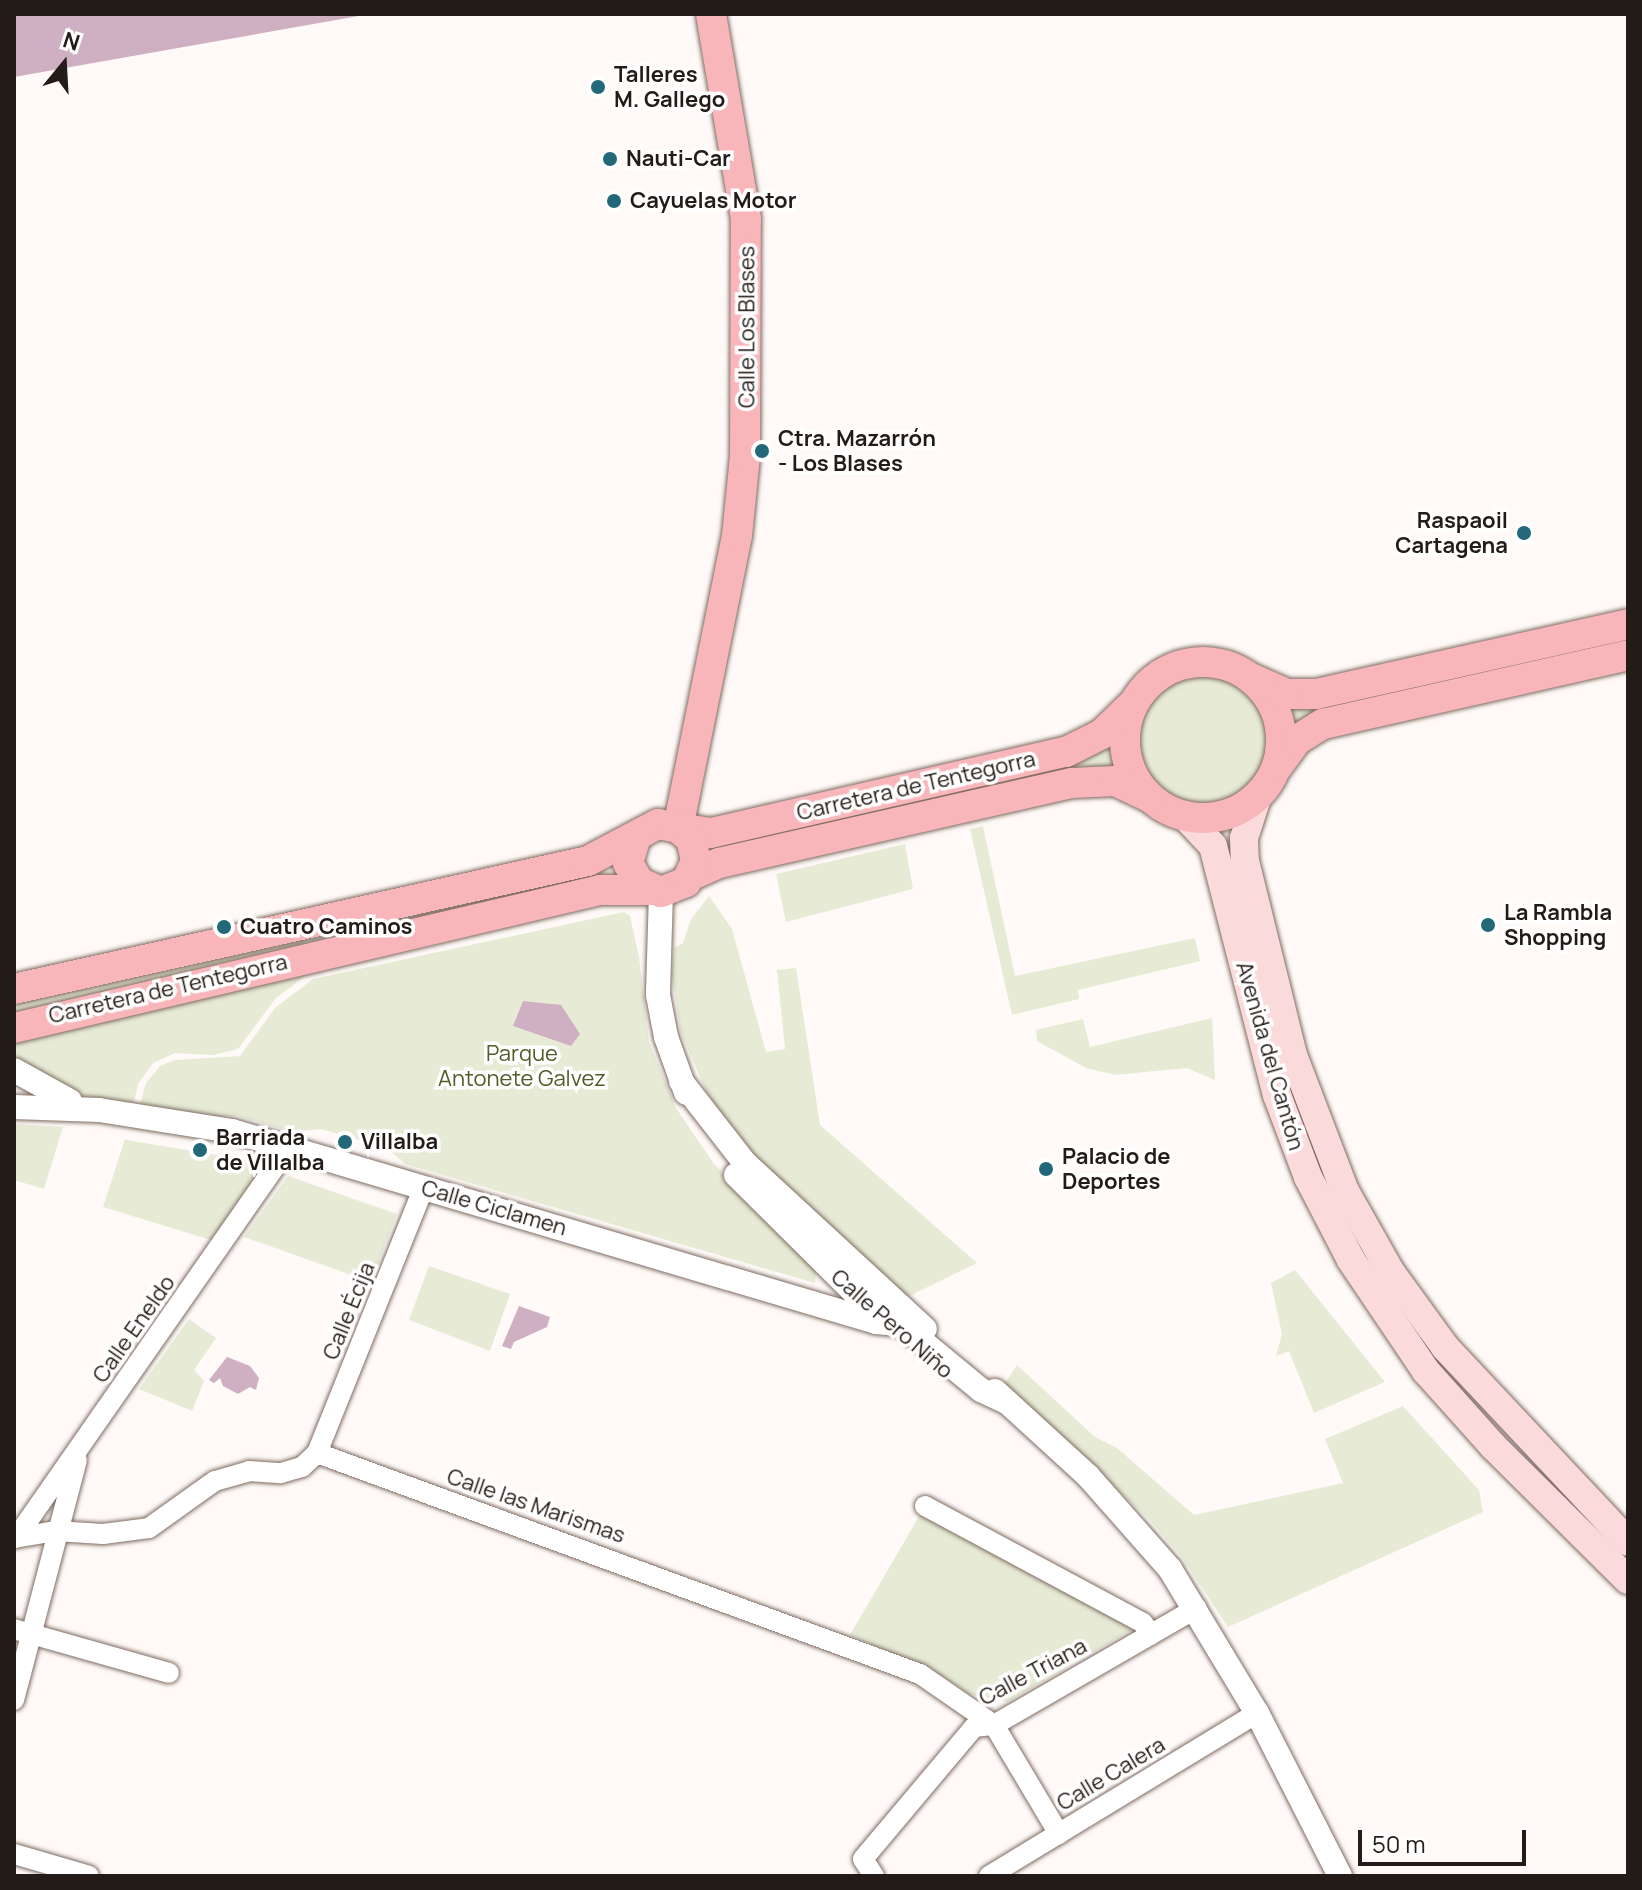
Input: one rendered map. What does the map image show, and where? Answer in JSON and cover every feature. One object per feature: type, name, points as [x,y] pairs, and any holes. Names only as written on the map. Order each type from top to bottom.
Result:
[{"type":"main road","name":"Calle Los Blases","points":[[678,828],[737,536],[745,456],[746,219],[711,14]]},
{"type":"main road","points":[[1628,624],[1316,694],[1275,690],[1219,664],[1187,664],[1159,676],[1137,699],[1126,728],[1126,752],[1133,774],[1152,798],[1184,815],[1220,816],[1258,795],[1297,740],[1323,724],[1628,655]]},
{"type":"main road","points":[[1248,676],[1268,697],[1278,717],[1281,746],[1276,768]]},
{"type":"main road","name":"Carretera de Tentegorra","points":[[678,828],[711,833],[1066,752],[1102,734],[1137,699]]},
{"type":"main road","name":"Carretera de Tentegorra","points":[[692,875],[719,863],[1072,783],[1115,781],[1152,798]]},
{"type":"main road","name":"Avenida del Cantón","points":[[1258,795],[1244,838],[1245,861],[1293,1055],[1345,1191],[1390,1271],[1452,1356],[1628,1542]]},
{"type":"main road","name":"Avenida del Cantón","points":[[1184,815],[1213,846],[1277,1095],[1296,1151],[1351,1260],[1426,1371],[1493,1446],[1628,1580]]},
{"type":"main road","points":[[658,824],[678,828],[694,846],[692,875],[678,888],[656,891],[634,877],[628,863],[636,836],[658,824]]},
{"type":"main road","name":"Carretera de Tentegorra","points":[[14,989],[588,861],[636,836]]},
{"type":"main road","name":"Carretera de Tentegorra","points":[[14,1028],[39,1018],[600,890],[656,891]]},
{"type":"street","name":"Calle Pero Niño","points":[[656,891],[658,995],[681,1081],[722,1158],[824,1265],[886,1324],[1140,1535]]},
{"type":"street","name":"Calle Ciclamen","points":[[14,1070],[44,1091],[99,1110]]},
{"type":"street","name":"Calle Pero Niño","points":[[681,1081],[722,1137],[768,1187],[1088,1476],[1140,1535],[1197,1608],[1257,1713],[1340,1876]]},
{"type":"street","name":"Calle Ciclamen","points":[[14,1107],[99,1110],[232,1131],[886,1324]]},
{"type":"street","name":"Calle Eneldo","points":[[15,1538],[289,1147]]},
{"type":"street","name":"Calle Écija","points":[[317,1453],[424,1187]]},
{"type":"street","points":[[808,1301],[824,1290],[824,1265]]},
{"type":"street","points":[[886,1324],[901,1324],[981,1390],[1007,1402]]},
{"type":"street","points":[[14,1700],[24,1631],[81,1446]]},
{"type":"street","points":[[15,1538],[56,1531],[103,1534],[149,1528],[215,1481],[249,1471],[281,1473],[302,1467],[317,1453]]},
{"type":"street","name":"Calle las Marismas","points":[[317,1453],[888,1660],[944,1687],[994,1725]]},
{"type":"street","points":[[925,1506],[1143,1623],[1151,1635]]},
{"type":"street","name":"Calle Triana","points":[[874,1876],[863,1859],[974,1727],[994,1725],[1197,1608]]},
{"type":"street","points":[[24,1631],[169,1673]]},
{"type":"street","name":"Calle Calera","points":[[989,1876],[1257,1713]]},
{"type":"street","points":[[994,1725],[1059,1834]]},
{"type":"street","points":[[14,1854],[89,1876]]},
{"type":"green space","points":[[1628,624],[1628,655],[1324,724],[1276,768],[1267,785],[1240,808],[1220,816],[1184,815],[1132,787],[879,827],[872,796],[1066,752],[1159,676],[1180,666],[1226,666],[1275,690]]},
{"type":"green space","points":[[983,826],[1015,976],[1195,938],[1200,961],[1078,990],[1079,999],[1012,1015],[970,829]]},
{"type":"green space","points":[[905,844],[913,889],[786,922],[776,874]]},
{"type":"green space","points":[[709,896],[732,929],[766,1052],[785,1049],[777,970],[796,968],[820,1125],[977,1263],[905,1298],[774,1182],[711,1102],[681,1033],[672,976],[674,948],[683,943],[691,919]]},
{"type":"green space","name":"Parque Antonete Galvez","points":[[624,912],[630,916],[639,957],[649,1042],[676,1108],[714,1164],[816,1271],[815,1283],[405,1164],[387,1148],[321,1129],[293,1132],[237,1116],[137,1116],[146,1083],[160,1066],[175,1060],[240,1056],[275,1008],[313,979]]},
{"type":"green space","points":[[301,927],[311,972],[276,998],[238,1049],[213,1055],[175,1053],[153,1063],[138,1084],[131,1115],[99,1110],[14,1070],[14,989]]},
{"type":"green space","points":[[1212,1018],[1215,1080],[1187,1068],[1115,1075],[1086,1068],[1037,1041],[1036,1030],[1083,1019],[1090,1047]]},
{"type":"green space","points":[[14,1124],[63,1127],[44,1189],[14,1180]]},
{"type":"green space","points":[[125,1139],[267,1163],[211,1240],[103,1207]]},
{"type":"green space","points":[[288,1176],[397,1214],[371,1282],[244,1237]]},
{"type":"green space","points":[[429,1266],[510,1294],[490,1351],[409,1320]]},
{"type":"green space","points":[[1295,1270],[1385,1382],[1314,1413],[1289,1351],[1276,1356],[1282,1334],[1271,1283]]},
{"type":"green space","points":[[189,1319],[216,1338],[194,1370],[204,1381],[192,1411],[139,1389]]},
{"type":"green space","points":[[1017,1365],[1095,1437],[1117,1448],[1194,1515],[1343,1483],[1325,1439],[1403,1406],[1479,1490],[1483,1512],[1228,1627],[1181,1556],[1147,1517],[1003,1386]]},
{"type":"green space","points":[[925,1506],[1143,1623],[1007,1702],[968,1694],[943,1676],[850,1635]]},
{"type":"shaded area","points":[[14,14],[370,14],[14,77]]},
{"type":"shaded area","points":[[523,1001],[561,1005],[580,1034],[571,1046],[513,1026]]},
{"type":"shaded area","points":[[519,1306],[550,1317],[547,1327],[514,1342],[511,1349],[502,1346]]},
{"type":"shaded area","points":[[227,1357],[250,1366],[259,1378],[256,1390],[250,1387],[238,1394],[223,1386],[220,1378],[214,1383],[209,1380]]},
{"type":"place","name":"Talleres M. Gallego","points":[[598,87]]},
{"type":"place","name":"Nauti-Car","points":[[610,159]]},
{"type":"place","name":"Cayuelas Motor","points":[[614,201]]},
{"type":"place","name":"Ctra. Mazarrón - Los Blases","points":[[762,451]]},
{"type":"place","name":"Raspaoil Cartagena","points":[[1524,533]]},
{"type":"place","name":"La Rambla Shopping","points":[[1488,925]]},
{"type":"place","name":"Cuatro Caminos","points":[[224,927]]},
{"type":"place","name":"Villalba","points":[[345,1142]]},
{"type":"place","name":"Barriada de Villalba","points":[[200,1150]]},
{"type":"place","name":"Palacio de Deportes","points":[[1046,1169]]}]
